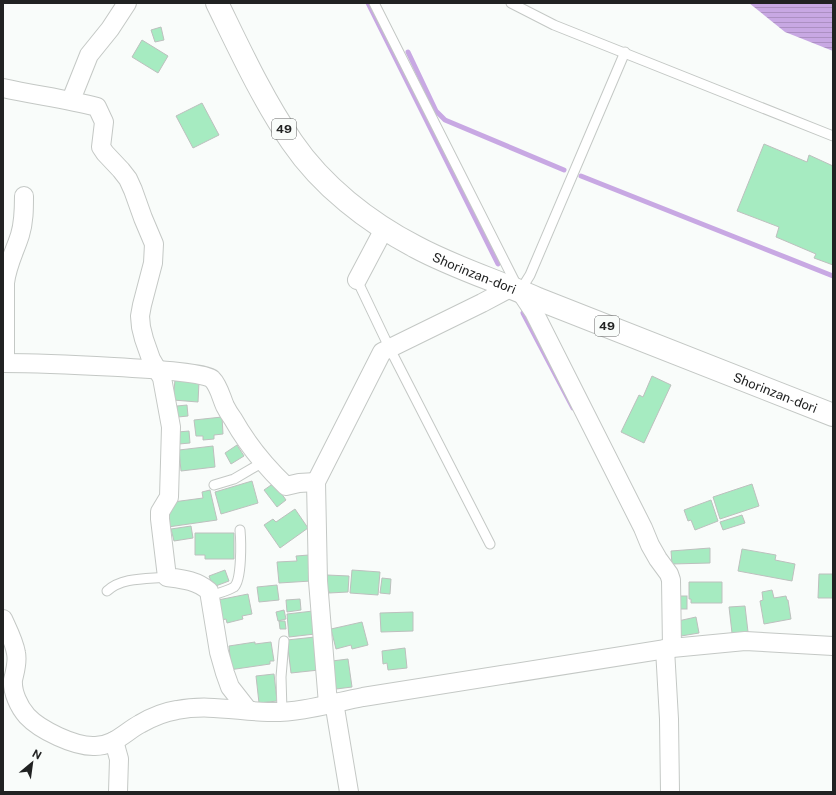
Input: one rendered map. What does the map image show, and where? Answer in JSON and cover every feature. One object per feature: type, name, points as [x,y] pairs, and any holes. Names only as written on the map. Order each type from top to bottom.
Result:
[{"type":"main road","name":"Shorinzan-dori","points":[[217,3],[262,95],[292,142],[312,167],[334,189],[384,229],[442,260],[833,416]]},
{"type":"street","points":[[71,100],[89,56],[110,29],[127,3]]},
{"type":"street","points":[[3,88],[59,100],[71,100],[97,107],[104,122],[101,147],[121,170],[134,190],[143,218],[154,244],[153,263],[142,305],[141,327],[149,353],[162,378],[171,427],[169,497],[160,512],[167,578],[194,582],[208,591],[219,652],[230,687],[248,710]]},
{"type":"street","points":[[24,196],[23,225],[6,272],[4,363],[97,366],[204,375],[211,377],[218,387],[225,406],[233,420],[263,462],[286,486],[299,482],[316,482]]},
{"type":"street","points":[[357,280],[384,229]]},
{"type":"street","points":[[349,792],[331,703],[318,581],[316,482],[382,352],[389,347],[482,303],[516,289],[534,312],[643,528],[650,545],[668,574],[672,589],[668,649],[670,792]]},
{"type":"street","points":[[3,619],[13,640],[16,654],[13,686],[20,707],[36,724],[73,743],[94,746],[108,744],[156,716],[179,710],[205,707],[269,712],[320,707],[331,703],[548,667],[668,649],[745,642],[833,646]]},
{"type":"street","points":[[114,741],[119,759],[118,792]]},
{"type":"lane","points":[[374,3],[516,289],[530,275],[625,52]]},
{"type":"lane","points":[[511,3],[554,25],[833,136]]},
{"type":"lane","points":[[357,280],[389,347],[490,544]]},
{"type":"lane","points":[[214,485],[234,479],[263,462]]},
{"type":"lane","points":[[210,596],[230,589],[236,585],[239,574],[240,530]]},
{"type":"lane","points":[[107,590],[113,585],[121,582],[167,578]]},
{"type":"lane","points":[[282,711],[281,677],[284,641]]},
{"type":"shaded area","points":[[749,3],[833,3],[833,51],[785,32]]},
{"type":"building","points":[[161,27],[164,40],[155,42],[151,30]]},
{"type":"building","points":[[142,40],[168,56],[158,73],[132,57]]},
{"type":"building","points":[[202,103],[219,135],[193,148],[176,116]]},
{"type":"building","points":[[764,144],[807,162],[809,155],[833,166],[833,265],[814,258],[816,254],[776,237],[779,227],[737,211]]},
{"type":"building","points":[[652,376],[671,385],[644,443],[621,432],[639,395],[643,397]]},
{"type":"building","points":[[175,380],[199,382],[198,402],[173,400]]},
{"type":"building","points":[[187,405],[188,416],[178,417],[177,406]]},
{"type":"building","points":[[222,417],[223,434],[214,435],[214,439],[203,440],[203,436],[196,436],[194,420]]},
{"type":"building","points":[[189,431],[190,443],[179,444],[178,432]]},
{"type":"building","points":[[237,445],[244,456],[231,464],[225,453]]},
{"type":"building","points":[[213,446],[215,467],[181,471],[179,450]]},
{"type":"building","points":[[252,481],[258,503],[221,514],[215,492]]},
{"type":"building","points":[[274,483],[286,500],[277,507],[264,490]]},
{"type":"building","points":[[752,484],[759,506],[720,519],[713,497]]},
{"type":"building","points":[[210,490],[217,520],[168,527],[168,516],[173,502],[203,498],[202,492]]},
{"type":"building","points":[[711,500],[718,521],[695,530],[691,520],[688,521],[684,510]]},
{"type":"building","points":[[295,509],[308,528],[280,548],[264,525],[273,519],[276,522]]},
{"type":"building","points":[[742,515],[745,523],[723,530],[720,522]]},
{"type":"building","points":[[191,526],[193,538],[174,541],[171,529]]},
{"type":"building","points":[[195,533],[234,533],[234,559],[205,559],[205,555],[195,555]]},
{"type":"building","points":[[710,548],[710,563],[672,564],[671,551]]},
{"type":"building","points":[[742,549],[776,555],[775,560],[795,564],[792,581],[738,571]]},
{"type":"building","points":[[309,555],[311,581],[279,583],[277,562],[297,561],[296,556]]},
{"type":"building","points":[[225,570],[229,581],[213,587],[209,576]]},
{"type":"building","points":[[352,570],[380,572],[378,595],[350,593]]},
{"type":"building","points":[[819,574],[833,574],[833,598],[818,598]]},
{"type":"building","points":[[327,575],[349,576],[348,592],[329,593],[329,591],[326,590]]},
{"type":"building","points":[[382,578],[391,579],[390,594],[380,593]]},
{"type":"building","points":[[689,582],[722,582],[722,603],[691,603],[691,599],[689,599]]},
{"type":"building","points":[[277,585],[279,600],[259,602],[257,587]]},
{"type":"building","points":[[772,590],[774,598],[786,596],[791,619],[764,624],[760,601],[763,600],[762,592]]},
{"type":"building","points":[[248,594],[252,614],[242,616],[243,619],[227,623],[226,619],[222,620],[218,600]]},
{"type":"building","points":[[678,596],[687,596],[687,609],[678,609]]},
{"type":"building","points":[[300,599],[301,610],[287,612],[286,600]]},
{"type":"building","points":[[745,606],[748,632],[732,633],[729,607]]},
{"type":"building","points":[[284,610],[286,619],[278,621],[276,612]]},
{"type":"building","points":[[313,611],[315,634],[289,637],[287,614]]},
{"type":"building","points":[[413,612],[413,631],[381,632],[380,613]]},
{"type":"building","points":[[696,617],[699,633],[681,636],[678,621]]},
{"type":"building","points":[[279,621],[285,621],[286,629],[280,629]]},
{"type":"building","points":[[362,622],[368,645],[352,649],[351,645],[336,649],[331,629]]},
{"type":"building","points":[[315,637],[319,670],[291,673],[287,640]]},
{"type":"building","points":[[255,642],[255,644],[271,642],[274,661],[270,661],[270,664],[229,670],[229,646]]},
{"type":"building","points":[[405,648],[407,668],[388,670],[387,663],[383,664],[382,651]]},
{"type":"building","points":[[348,659],[352,687],[336,689],[332,661]]},
{"type":"building","points":[[274,674],[277,701],[259,703],[256,676]]},
{"type":"waterway","points":[[368,3],[498,264]]},
{"type":"waterway","points":[[408,52],[436,111],[445,120],[564,170]]},
{"type":"waterway","points":[[581,176],[833,276]]},
{"type":"waterway","points":[[523,313],[573,408]]}]
